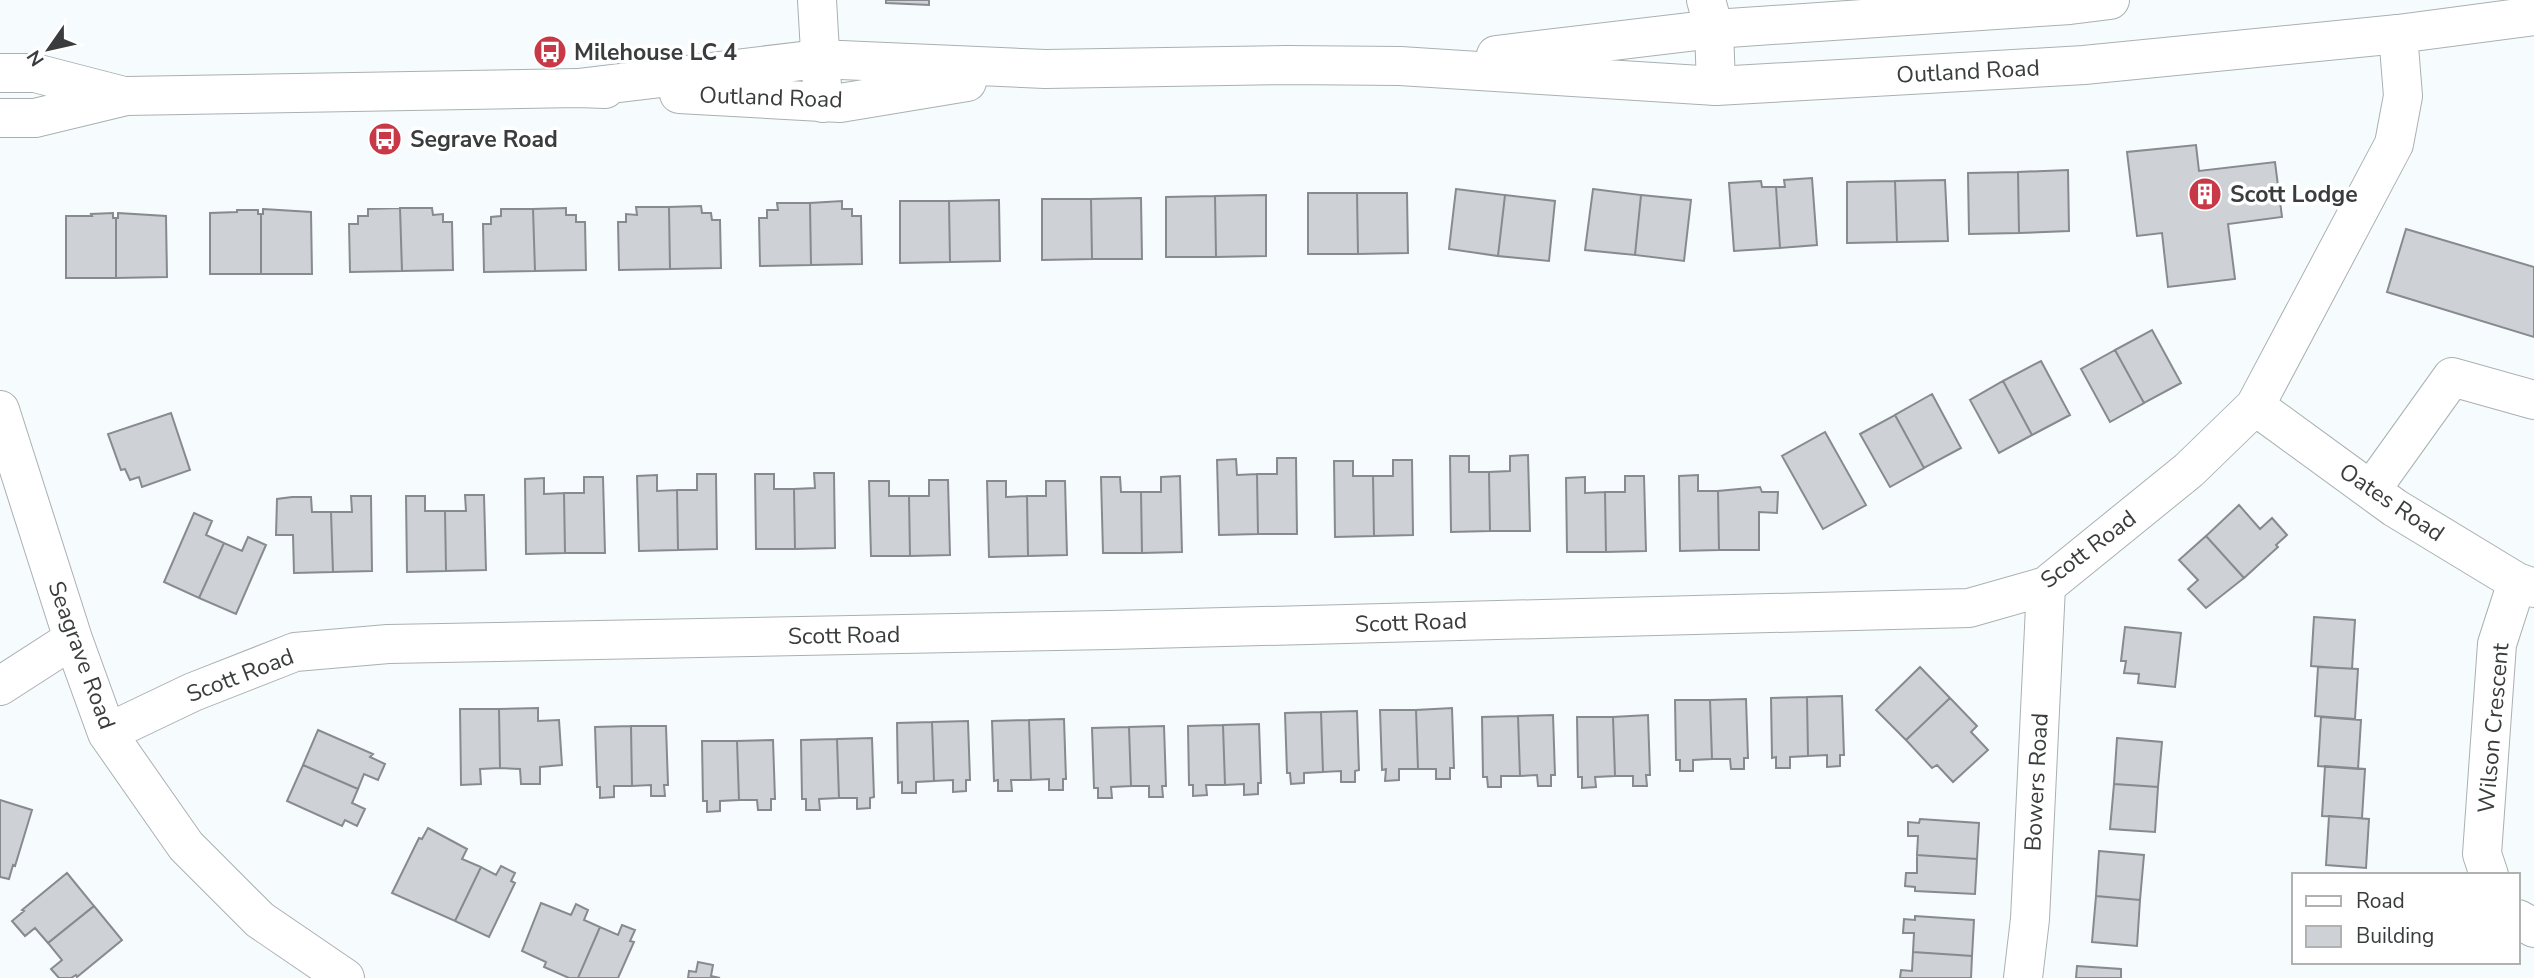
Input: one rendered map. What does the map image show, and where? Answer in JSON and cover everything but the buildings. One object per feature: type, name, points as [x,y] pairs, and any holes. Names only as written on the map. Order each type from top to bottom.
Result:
[{"type":"street","points":[[817,0],[822,103]]},
{"type":"street","name":"Outland Road","points":[[1400,66],[1710,14],[2070,5],[2110,0]]},
{"type":"street","points":[[1710,14],[1716,86]]},
{"type":"street","name":"Outland Road","points":[[578,88],[818,59],[1045,69],[1400,66],[1716,86],[2084,65],[2398,34],[2534,16]]},
{"type":"street","name":"Scott Road","points":[[107,733],[192,692],[295,652],[388,644],[1110,630],[1969,608],[2046,586],[2189,470],[2255,406],[2394,144],[2403,96],[2398,34]]},
{"type":"street","name":"Outland Road","points":[[0,118],[34,118],[125,96],[578,88],[840,103],[1045,69]]},
{"type":"street","name":"Outland Road","points":[[0,73],[35,73],[125,96]]},
{"type":"street","points":[[2371,490],[2452,377],[2534,400]]},
{"type":"street","name":"Oates Road","points":[[2255,406],[2395,508],[2525,585]]},
{"type":"street","name":"Seagrave Road","points":[[0,410],[73,639],[107,733],[186,846],[260,919],[345,978]]},
{"type":"street","name":"Wilson Crescent","points":[[2488,873],[2482,855],[2497,644],[2525,585]]},
{"type":"street","name":"Bowers Road","points":[[2023,978],[2029,919],[2046,586]]},
{"type":"street","points":[[0,686],[73,639]]},
{"type":"place","name":"Milehouse LC 4","points":[[550,52]]},
{"type":"place","name":"Segrave Road","points":[[385,139]]},
{"type":"place","name":"Scott Lodge","points":[[2205,194]]}]
